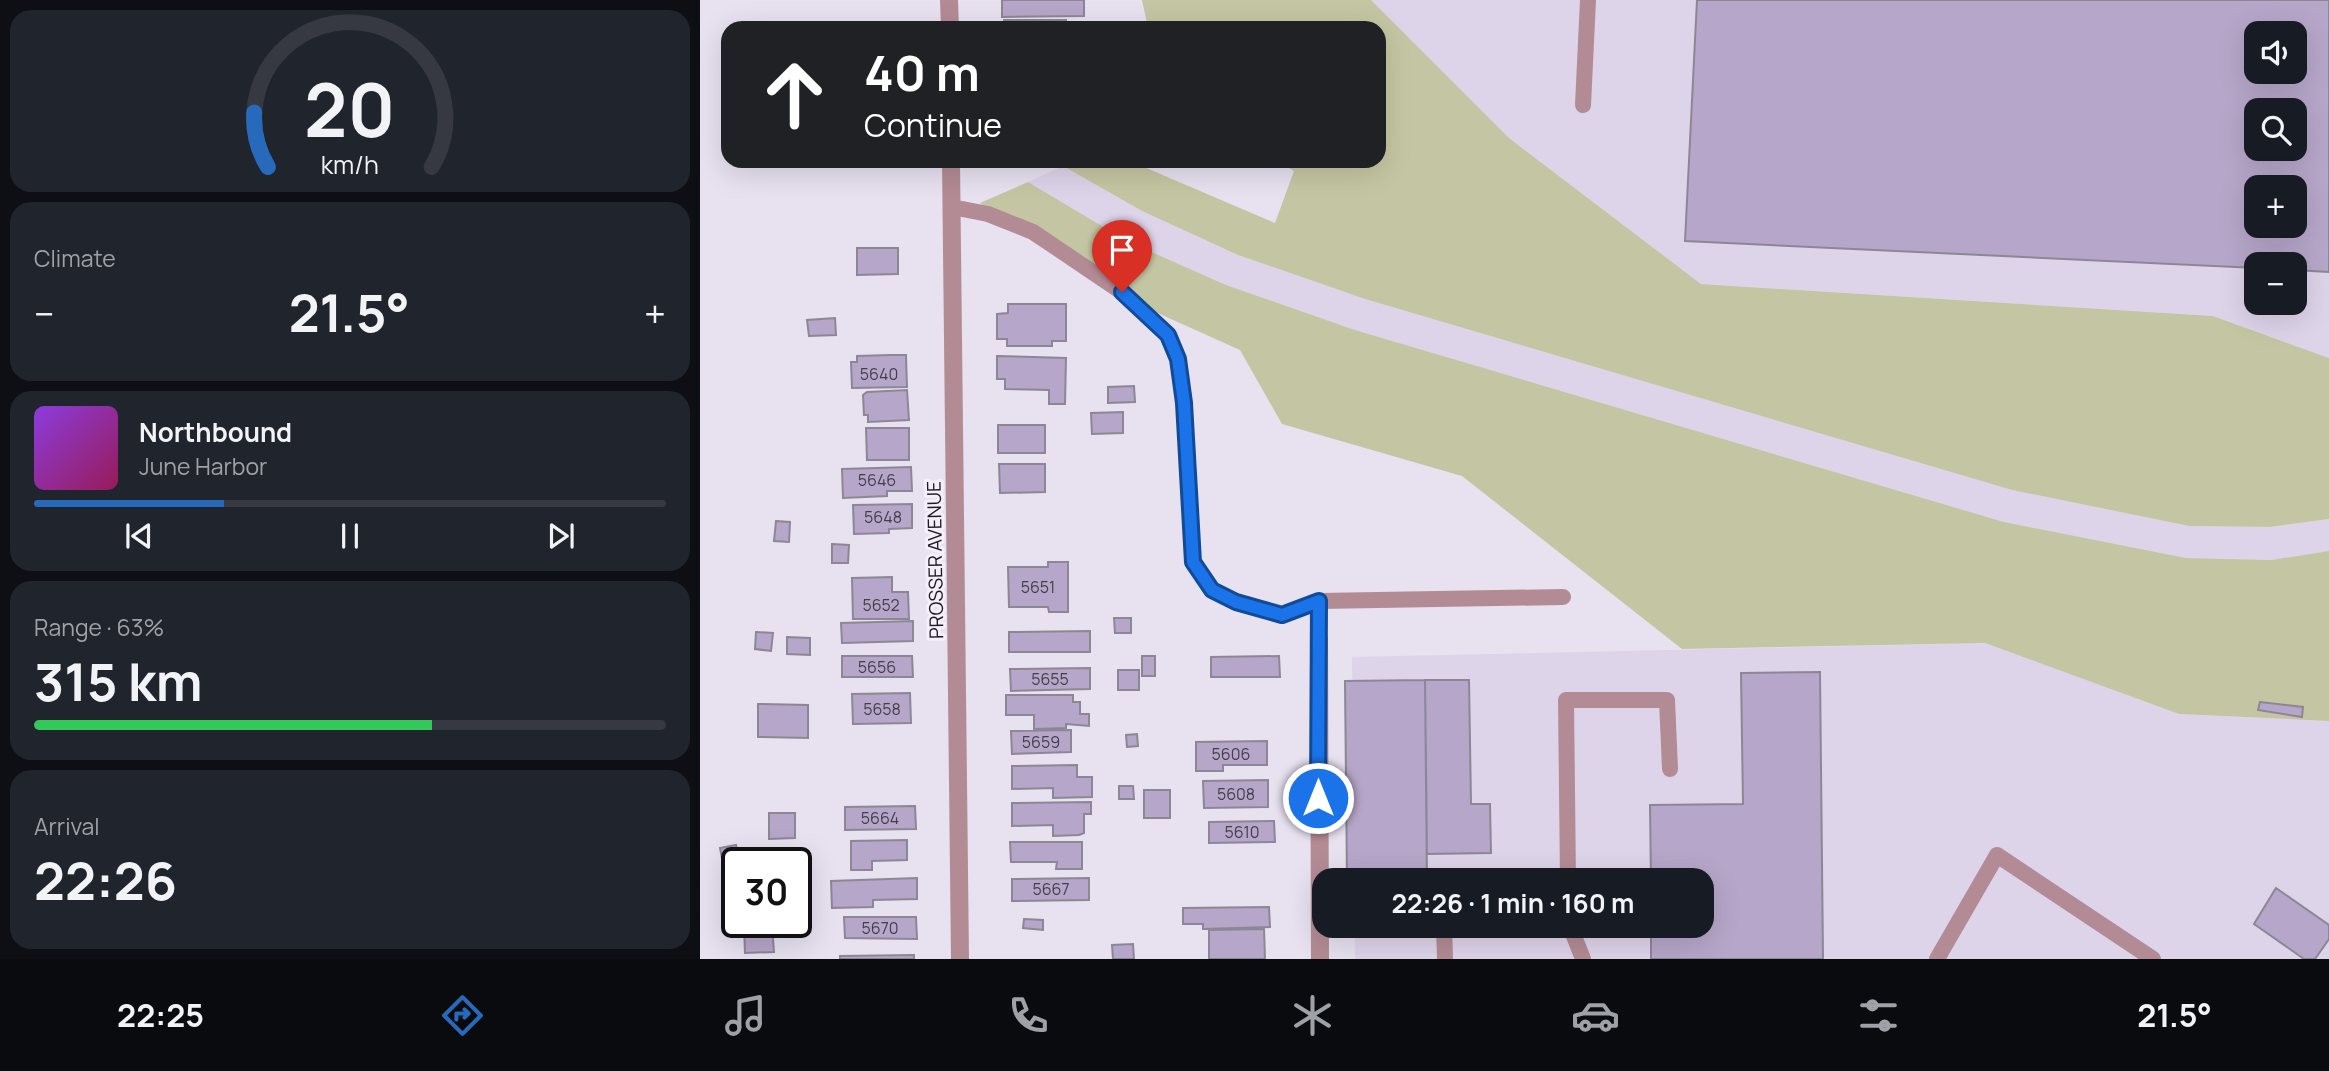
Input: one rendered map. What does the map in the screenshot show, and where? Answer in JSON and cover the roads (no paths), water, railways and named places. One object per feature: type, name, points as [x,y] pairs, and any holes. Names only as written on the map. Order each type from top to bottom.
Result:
[{"type":"street","points":[[949,0],[950,21]]},
{"type":"street","name":"PROSSER AVENUE","points":[[951,168],[960,959]]},
{"type":"street","points":[[1319,639],[1320,959]]},
{"type":"lane","points":[[1583,105],[1588,0]]},
{"type":"lane","points":[[952,207],[988,215],[1033,232],[1122,292],[1168,335],[1178,359],[1184,403],[1193,562],[1212,590],[1236,602],[1282,615],[1319,601],[1563,597]]},
{"type":"lane","points":[[1319,601],[1319,639]]},
{"type":"lane","points":[[1568,868],[1566,700],[1667,700],[1670,769]]},
{"type":"lane","points":[[1937,959],[1997,856],[2153,959]]},
{"type":"lane","points":[[1444,938],[1445,959]]},
{"type":"lane","points":[[1575,938],[1583,959]]}]
